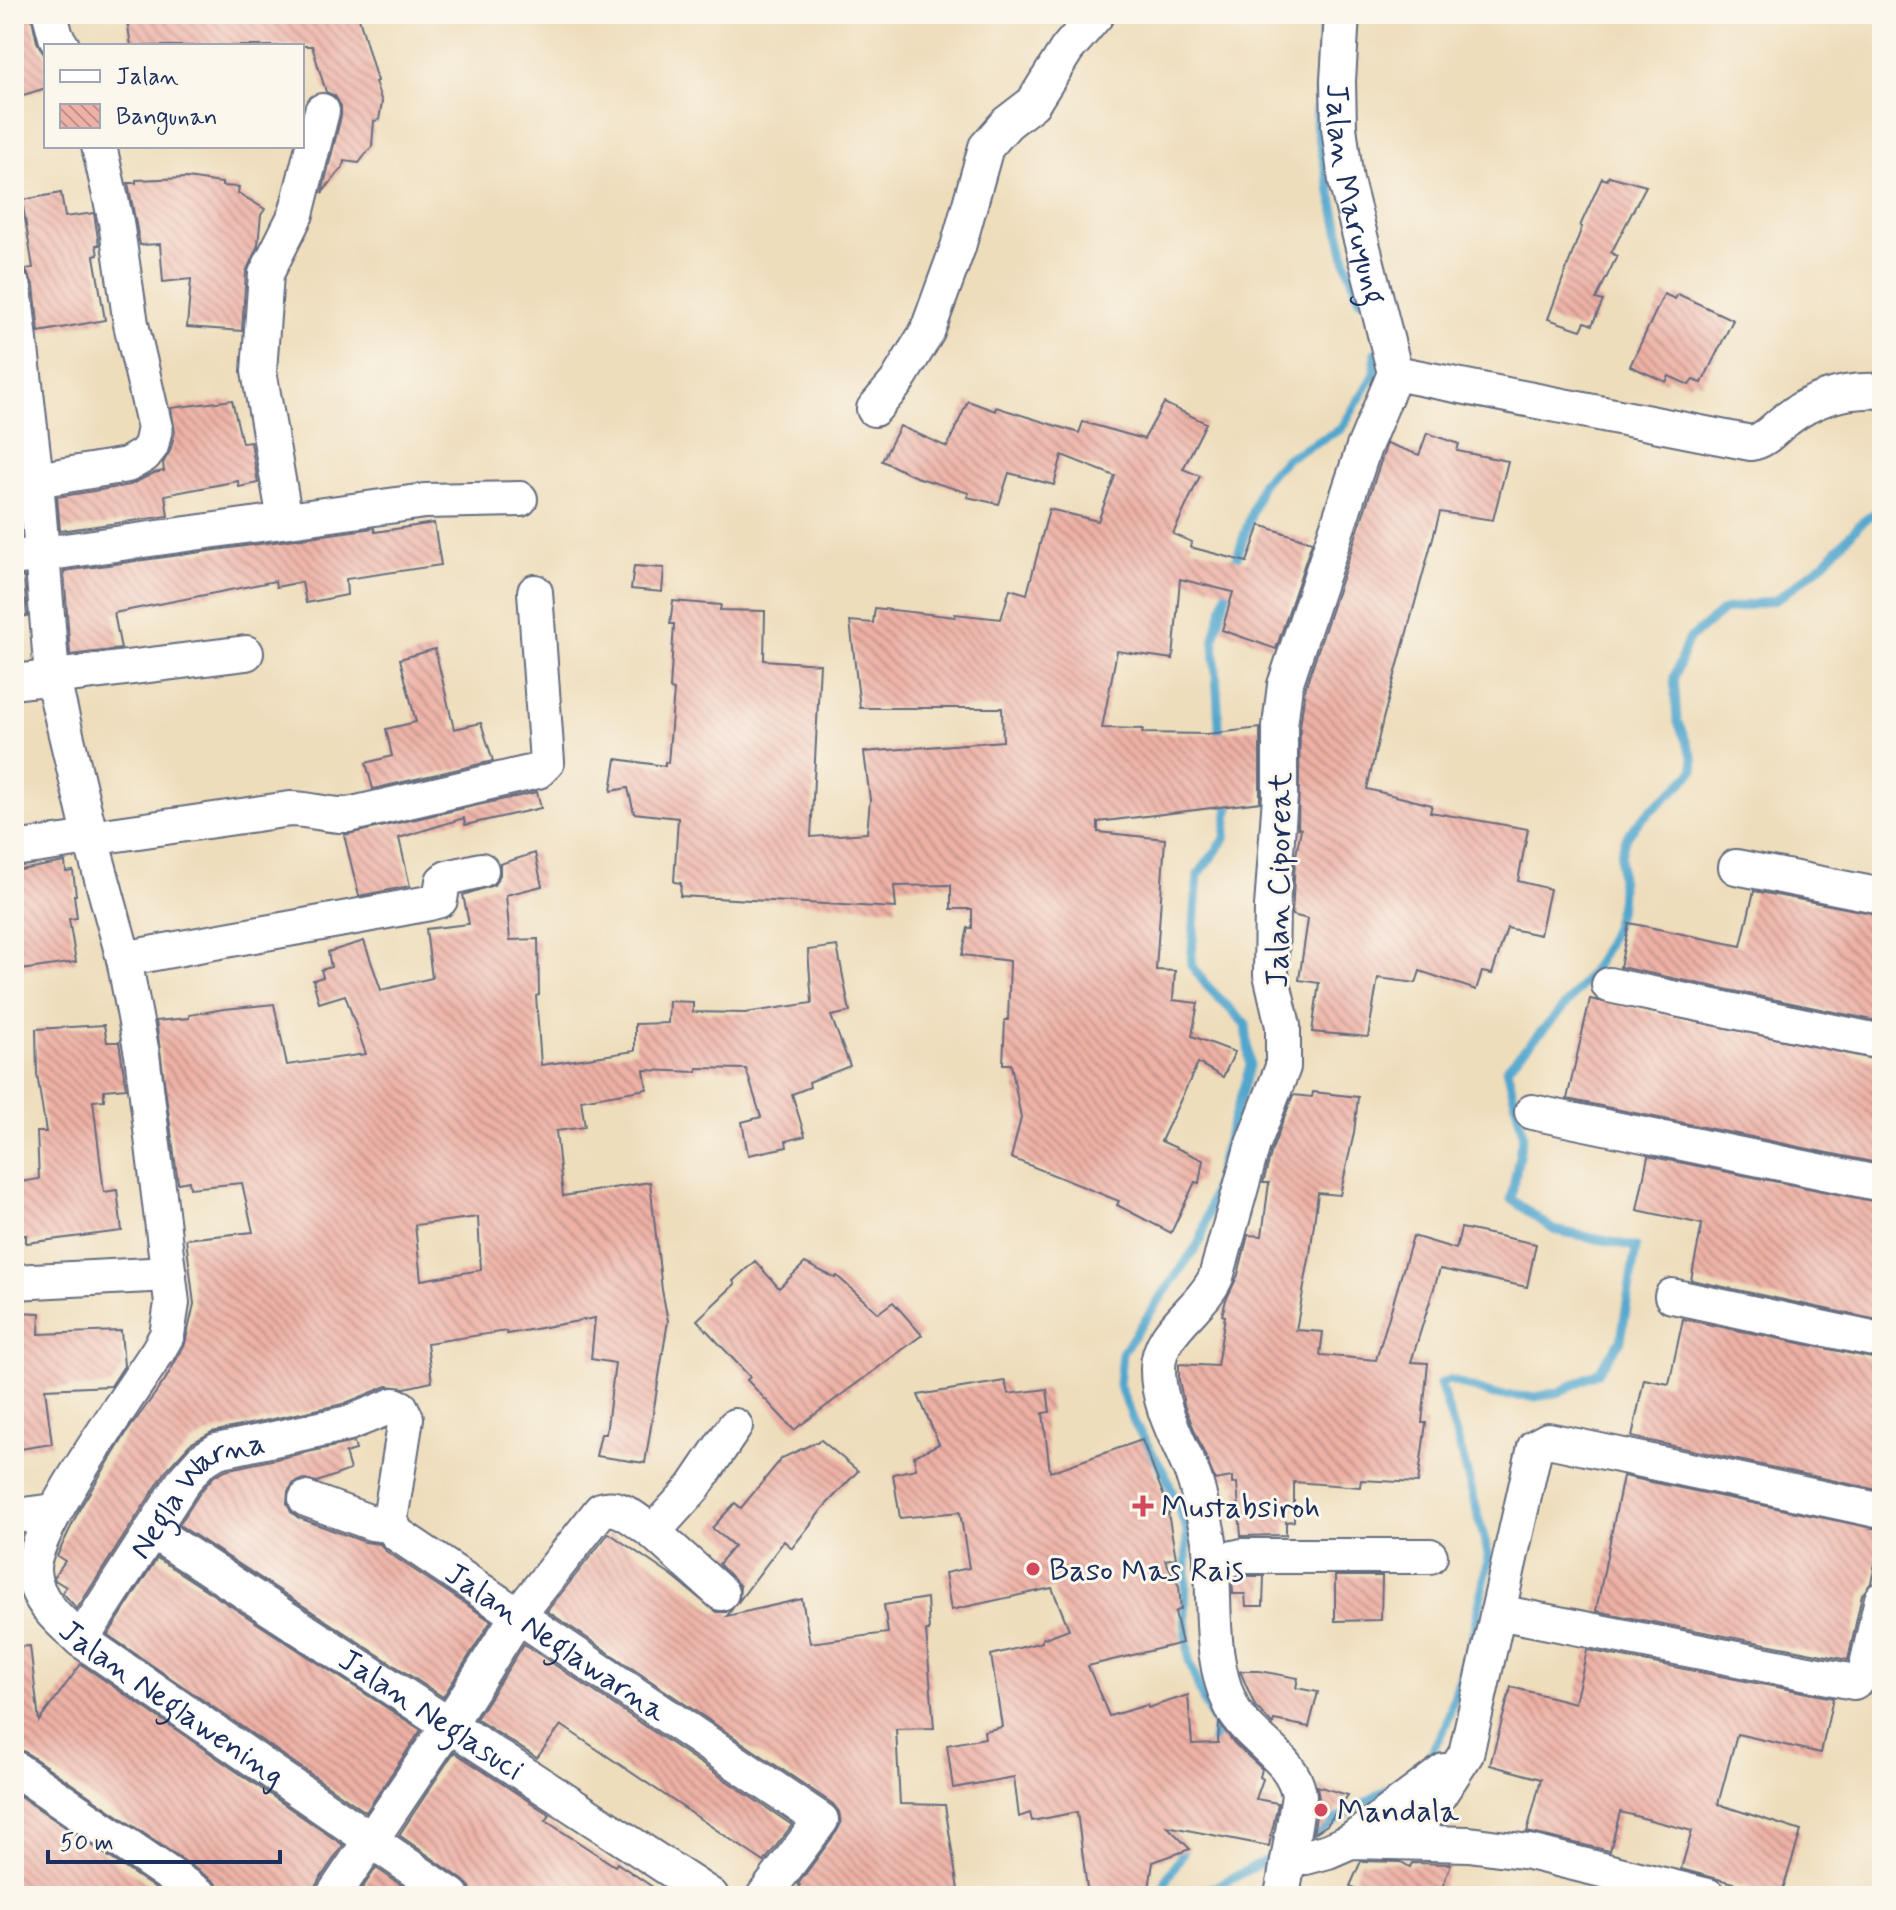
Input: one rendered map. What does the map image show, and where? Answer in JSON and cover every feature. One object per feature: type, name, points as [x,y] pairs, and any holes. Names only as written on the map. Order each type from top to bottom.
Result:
[{"type":"street","points":[[50,14],[61,44]]},
{"type":"street","points":[[874,409],[896,383],[927,332],[958,247],[986,147],[1007,123],[1033,103],[1067,49],[1097,14]]},
{"type":"street","name":"Jalan Maruyung","points":[[1342,14],[1339,127],[1346,181],[1395,373]]},
{"type":"street","points":[[285,520],[259,371],[266,274],[296,214],[322,111]]},
{"type":"street","points":[[36,480],[127,465],[144,455],[151,446],[155,428],[131,324],[116,222],[99,148]]},
{"type":"street","name":"Jalan Neglawening","points":[[14,288],[36,480],[28,556],[52,676],[124,959],[142,1054],[172,1303],[167,1335],[55,1511],[38,1551],[24,1573],[54,1615],[81,1640],[452,1896]]},
{"type":"street","points":[[1395,373],[1751,443],[1766,437],[1817,399],[1844,393],[1882,391]]},
{"type":"street","name":"Jalan Ciporeat","points":[[1282,1896],[1299,1796],[1294,1776],[1232,1709],[1219,1676],[1207,1528],[1195,1480],[1169,1419],[1158,1366],[1168,1339],[1216,1277],[1253,1144],[1283,1067],[1283,1026],[1271,974],[1280,796],[1280,726],[1285,685],[1364,447],[1395,373]]},
{"type":"street","points":[[28,556],[425,501],[520,499]]},
{"type":"street","points":[[14,849],[290,809],[348,815],[538,771],[547,762],[535,592]]},
{"type":"street","points":[[14,682],[246,653]]},
{"type":"street","points":[[1736,867],[1882,896]]},
{"type":"street","points":[[124,959],[257,932],[349,920],[429,903],[440,900],[443,881],[447,878],[481,870]]},
{"type":"street","points":[[1609,985],[1882,1042]]},
{"type":"street","points":[[1532,1112],[1882,1184]]},
{"type":"street","points":[[14,1282],[169,1274]]},
{"type":"street","points":[[1672,1296],[1882,1341]]},
{"type":"street","name":"Negla Warna","points":[[81,1640],[185,1479],[201,1461],[217,1451],[349,1423],[394,1405],[401,1408],[406,1418],[390,1525]]},
{"type":"street","points":[[653,1532],[693,1488],[735,1426]]},
{"type":"street","points":[[1388,1842],[1424,1818],[1466,1754],[1535,1447],[1548,1440],[1882,1511]]},
{"type":"street","points":[[306,1499],[372,1523],[390,1525]]},
{"type":"street","points":[[333,1896],[519,1614],[604,1508],[621,1511],[653,1532],[721,1593]]},
{"type":"street","points":[[14,1516],[55,1511]]},
{"type":"street","name":"Jalan Neglawarna","points":[[390,1525],[397,1534],[821,1820],[764,1896]]},
{"type":"street","name":"Jalan Neglasuci","points":[[152,1531],[711,1896]]},
{"type":"street","points":[[1211,1563],[1242,1556],[1430,1556]]},
{"type":"street","points":[[1498,1612],[1854,1682],[1865,1674],[1882,1599]]},
{"type":"street","points":[[1292,1846],[1306,1857],[1351,1841],[1466,1754]]},
{"type":"street","points":[[14,1768],[201,1896]]},
{"type":"street","points":[[1351,1841],[1469,1844],[1529,1852],[1708,1896]]},
{"type":"building","points":[[14,14],[31,14],[37,42],[44,54],[44,89],[14,98]]},
{"type":"building","points":[[126,14],[358,14],[382,102],[379,120],[374,121],[372,146],[359,163],[344,161],[343,167],[322,193],[341,106],[335,96],[326,92],[312,46],[131,44]]},
{"type":"building","points":[[1609,176],[1646,186],[1611,253],[1617,256],[1596,299],[1603,301],[1592,325],[1585,322],[1581,330],[1548,319],[1580,226],[1602,178],[1607,180]]},
{"type":"building","points":[[187,178],[239,187],[238,193],[265,209],[261,215],[258,245],[246,272],[242,331],[187,327],[191,279],[163,282],[160,244],[140,245],[128,183]]},
{"type":"building","points":[[61,193],[65,217],[94,213],[99,245],[96,245],[98,255],[94,256],[105,320],[39,332],[34,286],[25,269],[33,268],[22,200]]},
{"type":"building","points":[[1664,294],[1675,299],[1678,294],[1733,320],[1702,383],[1693,380],[1689,385],[1669,376],[1666,382],[1630,366]]},
{"type":"building","points":[[232,400],[242,443],[251,442],[258,483],[239,487],[238,481],[165,495],[168,516],[60,531],[57,497],[130,485],[164,471],[163,463],[175,432],[171,408]]},
{"type":"building","points":[[968,401],[1079,433],[1083,422],[1144,439],[1164,403],[1206,423],[1183,469],[1200,476],[1173,534],[1192,542],[1190,547],[1247,562],[1260,525],[1312,542],[1276,649],[1222,630],[1233,592],[1180,579],[1173,659],[1117,651],[1102,728],[1143,729],[1142,733],[1207,734],[1260,728],[1260,802],[1098,822],[1098,832],[1165,839],[1156,970],[1175,971],[1173,1000],[1198,1003],[1192,1036],[1235,1052],[1223,1077],[1198,1063],[1161,1141],[1203,1160],[1199,1183],[1195,1182],[1171,1233],[1117,1205],[1119,1201],[1011,1158],[1021,1118],[1011,1064],[1003,1064],[1010,961],[962,955],[968,928],[972,928],[972,909],[951,909],[951,885],[894,886],[896,908],[680,896],[681,883],[674,882],[678,818],[634,813],[628,788],[611,791],[616,759],[665,766],[665,762],[668,763],[674,690],[670,689],[673,601],[721,605],[720,610],[765,611],[764,660],[820,664],[811,837],[867,833],[870,800],[864,752],[1003,741],[1002,708],[860,708],[850,621],[873,623],[875,608],[1001,619],[1010,589],[1027,594],[1049,509],[1098,521],[1115,476],[1062,455],[1054,485],[1009,473],[999,504],[967,497],[969,493],[916,477],[882,461],[900,426],[947,447]]},
{"type":"building","points":[[1427,433],[1459,444],[1457,451],[1508,461],[1493,520],[1440,512],[1367,789],[1432,805],[1430,812],[1528,829],[1518,881],[1550,889],[1540,935],[1507,928],[1492,974],[1482,972],[1476,990],[1420,971],[1416,983],[1378,978],[1368,1037],[1312,1032],[1319,983],[1299,980],[1308,919],[1292,915],[1295,860],[1301,829],[1298,828],[1300,727],[1305,689],[1387,443],[1419,455]]},
{"type":"building","points":[[434,523],[441,565],[346,579],[347,595],[306,603],[302,582],[276,587],[275,581],[114,613],[121,649],[70,655],[64,571],[374,528],[375,532]]},
{"type":"building","points":[[634,566],[664,568],[662,592],[631,589]]},
{"type":"building","points":[[24,577],[27,616],[14,618],[14,578]]},
{"type":"building","points":[[435,649],[454,729],[481,723],[493,761],[373,789],[366,763],[392,756],[386,729],[416,722],[400,659]]},
{"type":"building","points":[[537,792],[541,808],[465,825],[464,818],[399,838],[410,886],[359,896],[344,835]]},
{"type":"building","points":[[535,853],[542,886],[506,895],[510,940],[538,939],[539,995],[536,996],[541,1065],[635,1051],[635,1024],[668,1023],[669,1001],[693,1002],[693,1012],[745,1013],[812,1003],[808,950],[837,946],[850,1012],[831,1016],[850,1066],[809,1082],[810,1087],[792,1094],[805,1136],[786,1141],[787,1147],[748,1155],[742,1122],[761,1117],[746,1069],[697,1068],[697,1072],[644,1070],[647,1089],[581,1100],[585,1127],[556,1131],[563,1196],[650,1182],[668,1321],[645,1463],[596,1456],[601,1434],[606,1434],[615,1363],[591,1359],[595,1318],[507,1334],[506,1331],[427,1343],[432,1382],[405,1388],[387,1386],[343,1404],[212,1432],[190,1444],[168,1468],[77,1609],[62,1592],[66,1587],[55,1580],[65,1561],[57,1556],[80,1508],[127,1432],[165,1380],[185,1344],[194,1304],[186,1239],[253,1232],[242,1183],[190,1188],[189,1181],[178,1183],[156,1021],[274,1004],[287,1065],[366,1054],[345,995],[319,1003],[313,980],[323,977],[321,970],[331,967],[328,952],[364,941],[381,990],[432,978],[426,929],[469,924],[463,895],[494,885],[500,875],[500,864]],"holes":[[[478,1217],[481,1270],[421,1280],[415,1225]]]},
{"type":"building","points":[[65,862],[66,872],[73,871],[76,895],[77,918],[69,919],[76,962],[14,971],[14,871]]},
{"type":"building","points":[[1754,891],[1882,915],[1882,1022],[1620,967],[1629,923],[1741,946]]},
{"type":"building","points":[[1590,999],[1882,1061],[1882,1164],[1567,1099]]},
{"type":"building","points":[[104,1025],[107,1042],[119,1042],[126,1088],[104,1090],[104,1100],[93,1101],[104,1192],[117,1190],[122,1231],[26,1243],[26,1235],[14,1237],[14,1183],[39,1179],[37,1132],[46,1132],[37,1074],[36,1029]]},
{"type":"building","points":[[1313,1092],[1358,1097],[1354,1133],[1340,1195],[1318,1193],[1296,1330],[1323,1332],[1320,1355],[1376,1360],[1413,1236],[1456,1249],[1461,1228],[1536,1244],[1527,1287],[1440,1269],[1411,1362],[1428,1363],[1422,1423],[1426,1423],[1418,1483],[1361,1480],[1360,1487],[1294,1482],[1294,1521],[1286,1522],[1286,1535],[1241,1536],[1237,1483],[1232,1484],[1232,1477],[1215,1480],[1184,1405],[1179,1364],[1217,1366],[1225,1316],[1222,1315],[1238,1275],[1248,1235],[1262,1236],[1269,1183],[1263,1183],[1272,1150],[1293,1095],[1312,1097]]},
{"type":"building","points":[[1648,1156],[1882,1203],[1882,1321],[1691,1280],[1702,1224],[1637,1210]]},
{"type":"building","points":[[755,1261],[779,1288],[805,1263],[835,1278],[837,1276],[878,1313],[893,1302],[922,1335],[794,1430],[697,1320]]},
{"type":"building","points":[[15,1312],[40,1313],[39,1334],[121,1331],[124,1366],[111,1386],[45,1389],[52,1444],[14,1450]]},
{"type":"building","points":[[1683,1319],[1882,1360],[1882,1491],[1632,1437],[1644,1379],[1669,1384]]},
{"type":"building","points":[[1005,1381],[1008,1394],[1047,1389],[1050,1412],[1043,1413],[1050,1472],[1142,1440],[1170,1512],[1176,1558],[1165,1560],[1179,1586],[1181,1609],[1175,1612],[1182,1643],[1088,1666],[1109,1716],[1188,1695],[1192,1744],[1218,1743],[1219,1723],[1234,1743],[1262,1769],[1260,1777],[1263,1779],[1256,1799],[1278,1803],[1269,1846],[1167,1826],[1190,1849],[1153,1862],[1148,1896],[1088,1896],[1077,1812],[1032,1821],[1030,1813],[1019,1817],[1014,1777],[953,1788],[947,1745],[985,1738],[984,1731],[1002,1727],[991,1655],[1042,1642],[1042,1639],[1069,1629],[1052,1588],[951,1610],[945,1573],[969,1568],[960,1512],[900,1518],[893,1474],[916,1469],[914,1456],[939,1444],[918,1395]]},
{"type":"building","points":[[821,1440],[858,1471],[792,1548],[784,1541],[739,1601],[740,1586],[719,1564],[734,1546],[712,1528],[735,1503],[741,1508],[782,1458]]},
{"type":"building","points":[[354,1442],[356,1450],[345,1453],[350,1470],[317,1482],[303,1479],[294,1483],[288,1491],[287,1503],[291,1512],[299,1518],[365,1542],[380,1544],[491,1621],[443,1697],[179,1525],[201,1491],[214,1476],[225,1470]]},
{"type":"building","points":[[1623,1476],[1882,1530],[1871,1583],[1862,1595],[1848,1660],[1596,1611]]},
{"type":"building","points":[[609,1533],[673,1577],[716,1612],[733,1608],[727,1616],[802,1599],[810,1643],[888,1633],[884,1605],[927,1598],[929,1631],[926,1631],[934,1728],[896,1729],[900,1804],[945,1805],[959,1896],[792,1896],[841,1823],[839,1812],[833,1804],[547,1611]]},
{"type":"building","points":[[157,1558],[421,1730],[366,1812],[108,1635]]},
{"type":"building","points":[[1264,1576],[1263,1606],[1246,1606],[1245,1594],[1233,1594],[1232,1579]]},
{"type":"building","points":[[1335,1576],[1382,1576],[1381,1620],[1335,1621]]},
{"type":"building","points":[[524,1644],[792,1825],[764,1862],[561,1725],[537,1758],[476,1719]]},
{"type":"building","points":[[30,1646],[39,1721],[81,1664],[343,1845],[316,1885],[313,1896],[221,1896],[219,1887],[212,1880],[25,1752],[14,1748],[14,1647]]},
{"type":"building","points":[[1587,1650],[1833,1698],[1821,1753],[1737,1734],[1718,1804],[1801,1831],[1781,1896],[1681,1869],[1692,1831],[1620,1812],[1610,1851],[1527,1832],[1541,1779],[1490,1765],[1511,1687],[1575,1703]]},
{"type":"building","points":[[1240,1671],[1298,1678],[1296,1688],[1318,1692],[1309,1727],[1274,1720],[1273,1725],[1255,1706]]},
{"type":"building","points":[[454,1752],[550,1815],[546,1821],[666,1896],[472,1896],[470,1887],[463,1880],[399,1835]]},
{"type":"building","points":[[1317,1786],[1348,1795],[1327,1825],[1313,1834],[1319,1799]]},
{"type":"building","points":[[14,1792],[166,1896],[14,1896]]},
{"type":"building","points":[[1361,1861],[1401,1862],[1410,1867],[1412,1863],[1451,1864],[1439,1896],[1374,1896],[1350,1886]]},
{"type":"building","points":[[376,1868],[417,1896],[357,1896]]},
{"type":"waterway","points":[[1324,14],[1316,124],[1346,262],[1360,300]]},
{"type":"waterway","points":[[1220,742],[1214,638],[1262,482],[1287,458],[1341,429],[1375,373],[1375,353]]},
{"type":"waterway","points":[[1300,1842],[1424,1767],[1446,1724],[1472,1639],[1489,1557],[1440,1384],[1449,1380],[1494,1395],[1535,1397],[1559,1392],[1598,1372],[1621,1340],[1636,1247],[1554,1230],[1511,1199],[1523,1134],[1507,1068],[1574,995],[1602,954],[1619,908],[1622,853],[1628,835],[1694,770],[1693,757],[1677,720],[1674,677],[1688,640],[1724,610],[1776,600],[1825,562],[1860,524],[1882,507]]},
{"type":"waterway","points":[[1210,1755],[1216,1726],[1189,1660],[1185,1617],[1187,1530],[1166,1476],[1136,1426],[1119,1385],[1122,1353],[1201,1240],[1250,1066],[1246,1025],[1191,965],[1198,875],[1225,839],[1230,796]]},
{"type":"waterway","points":[[1162,1896],[1167,1878],[1183,1853]]},
{"type":"waterway","points":[[1163,1892],[1188,1894],[1217,1886],[1280,1853]]},
{"type":"place","name":"Mustabsiroh","points":[[1143,1506]]},
{"type":"place","name":"Baso Mas Rais","points":[[1033,1569]]},
{"type":"place","name":"Mandala","points":[[1321,1810]]}]
